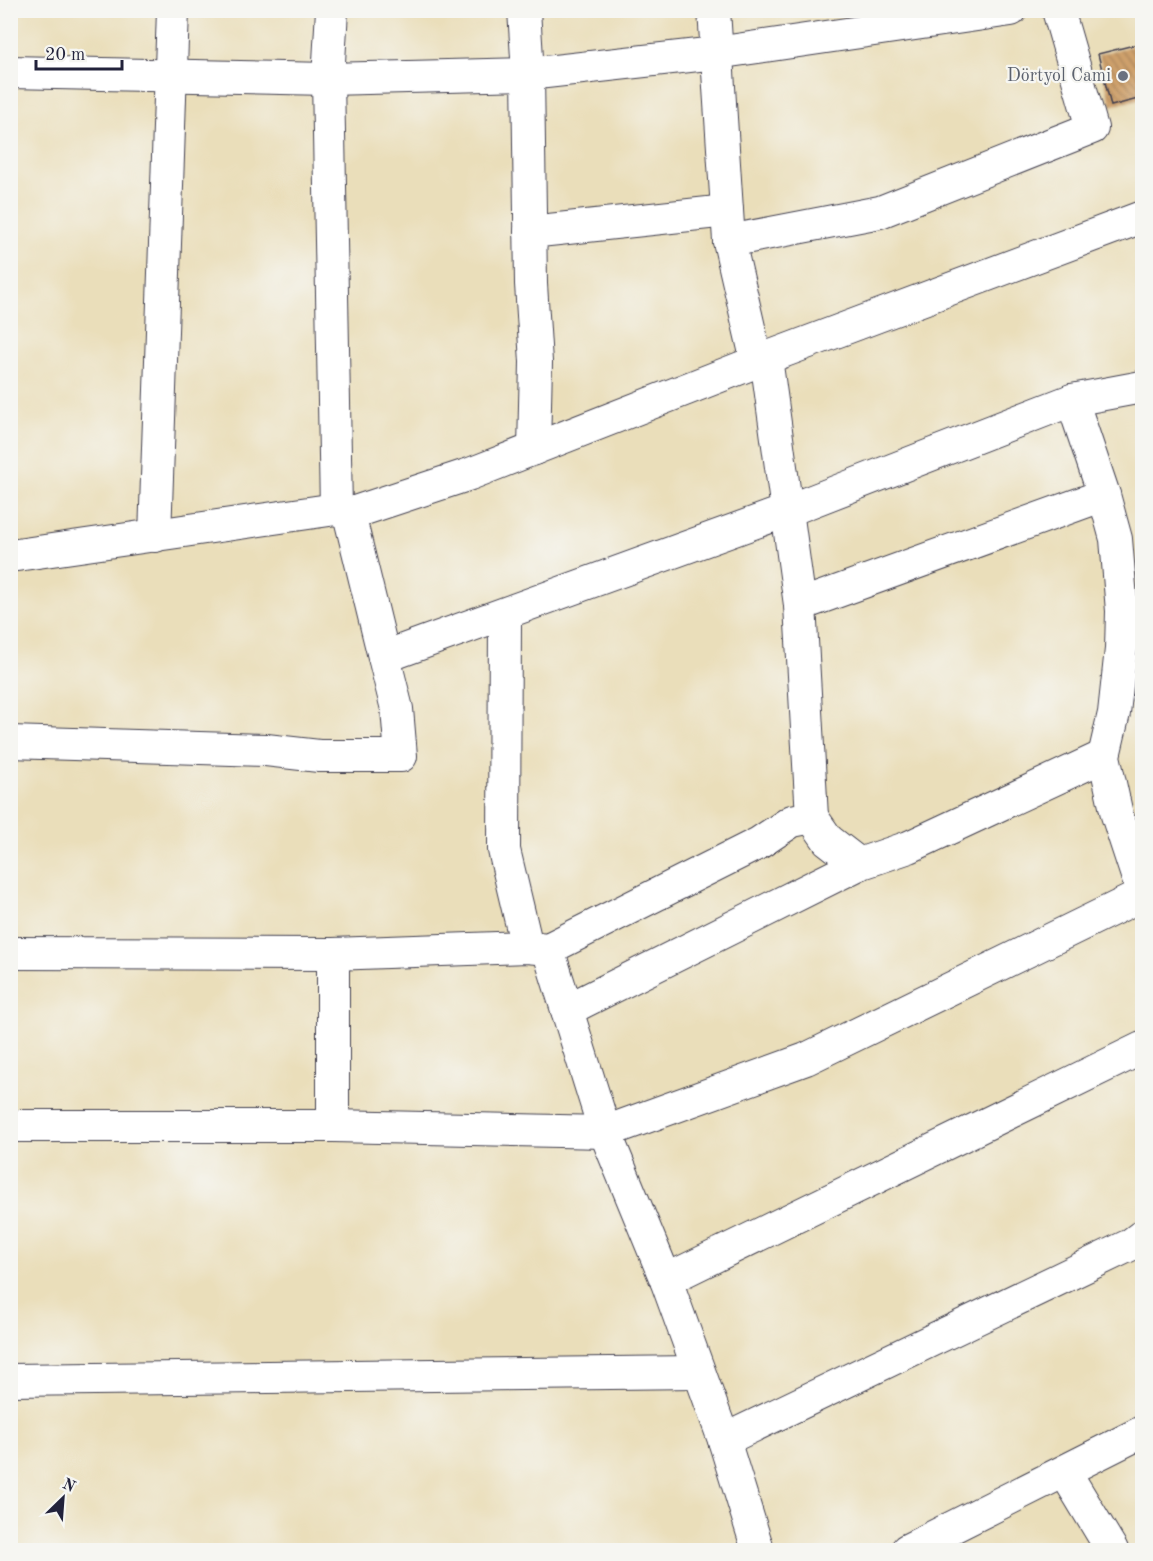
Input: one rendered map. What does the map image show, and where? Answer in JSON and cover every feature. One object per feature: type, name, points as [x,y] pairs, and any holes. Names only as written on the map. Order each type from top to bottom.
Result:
[{"type":"street","points":[[155,536],[173,10]]},
{"type":"street","points":[[10,742],[266,750],[319,756],[401,756],[397,710],[342,512],[328,79],[332,10]]},
{"type":"street","points":[[524,10],[536,362],[534,449]]},
{"type":"street","points":[[714,10],[729,241],[761,360],[789,510],[800,605],[812,817],[828,840],[860,864]]},
{"type":"street","points":[[10,72],[328,79],[528,75],[716,53],[1011,10]]},
{"type":"street","points":[[729,241],[880,212],[1092,128],[1058,10]]},
{"type":"street","points":[[530,232],[727,211]]},
{"type":"street","points":[[10,556],[342,512],[470,474],[761,360],[1143,218]]},
{"type":"street","points":[[384,657],[505,615],[789,510],[1072,400],[1143,387]]},
{"type":"street","points":[[1072,400],[1104,495],[1116,539],[1122,611],[1113,713],[1104,756],[1117,815],[1143,891]]},
{"type":"street","points":[[800,605],[1104,495]]},
{"type":"street","points":[[505,615],[504,850],[537,948],[567,1010],[605,1132],[666,1280],[724,1440],[758,1551]]},
{"type":"street","points":[[567,1010],[860,864],[909,847],[1104,756]]},
{"type":"street","points":[[10,953],[333,954],[537,948],[759,843],[792,821],[812,817]]},
{"type":"street","points":[[10,1126],[333,1126],[605,1132],[806,1059],[1143,895]]},
{"type":"street","points":[[333,954],[333,1126]]},
{"type":"street","points":[[666,1280],[1143,1048]]},
{"type":"street","points":[[724,1440],[1119,1250],[1143,1236]]},
{"type":"street","points":[[10,1380],[698,1372]]},
{"type":"street","points":[[907,1551],[1143,1432]]},
{"type":"street","points":[[1065,1472],[1112,1551]]},
{"type":"building","name":"Dörtyol Cami","points":[[1142,43],[1142,98],[1111,106],[1098,54]]},
{"type":"place","name":"Dörtyol Cami","points":[[1123,76]]}]
